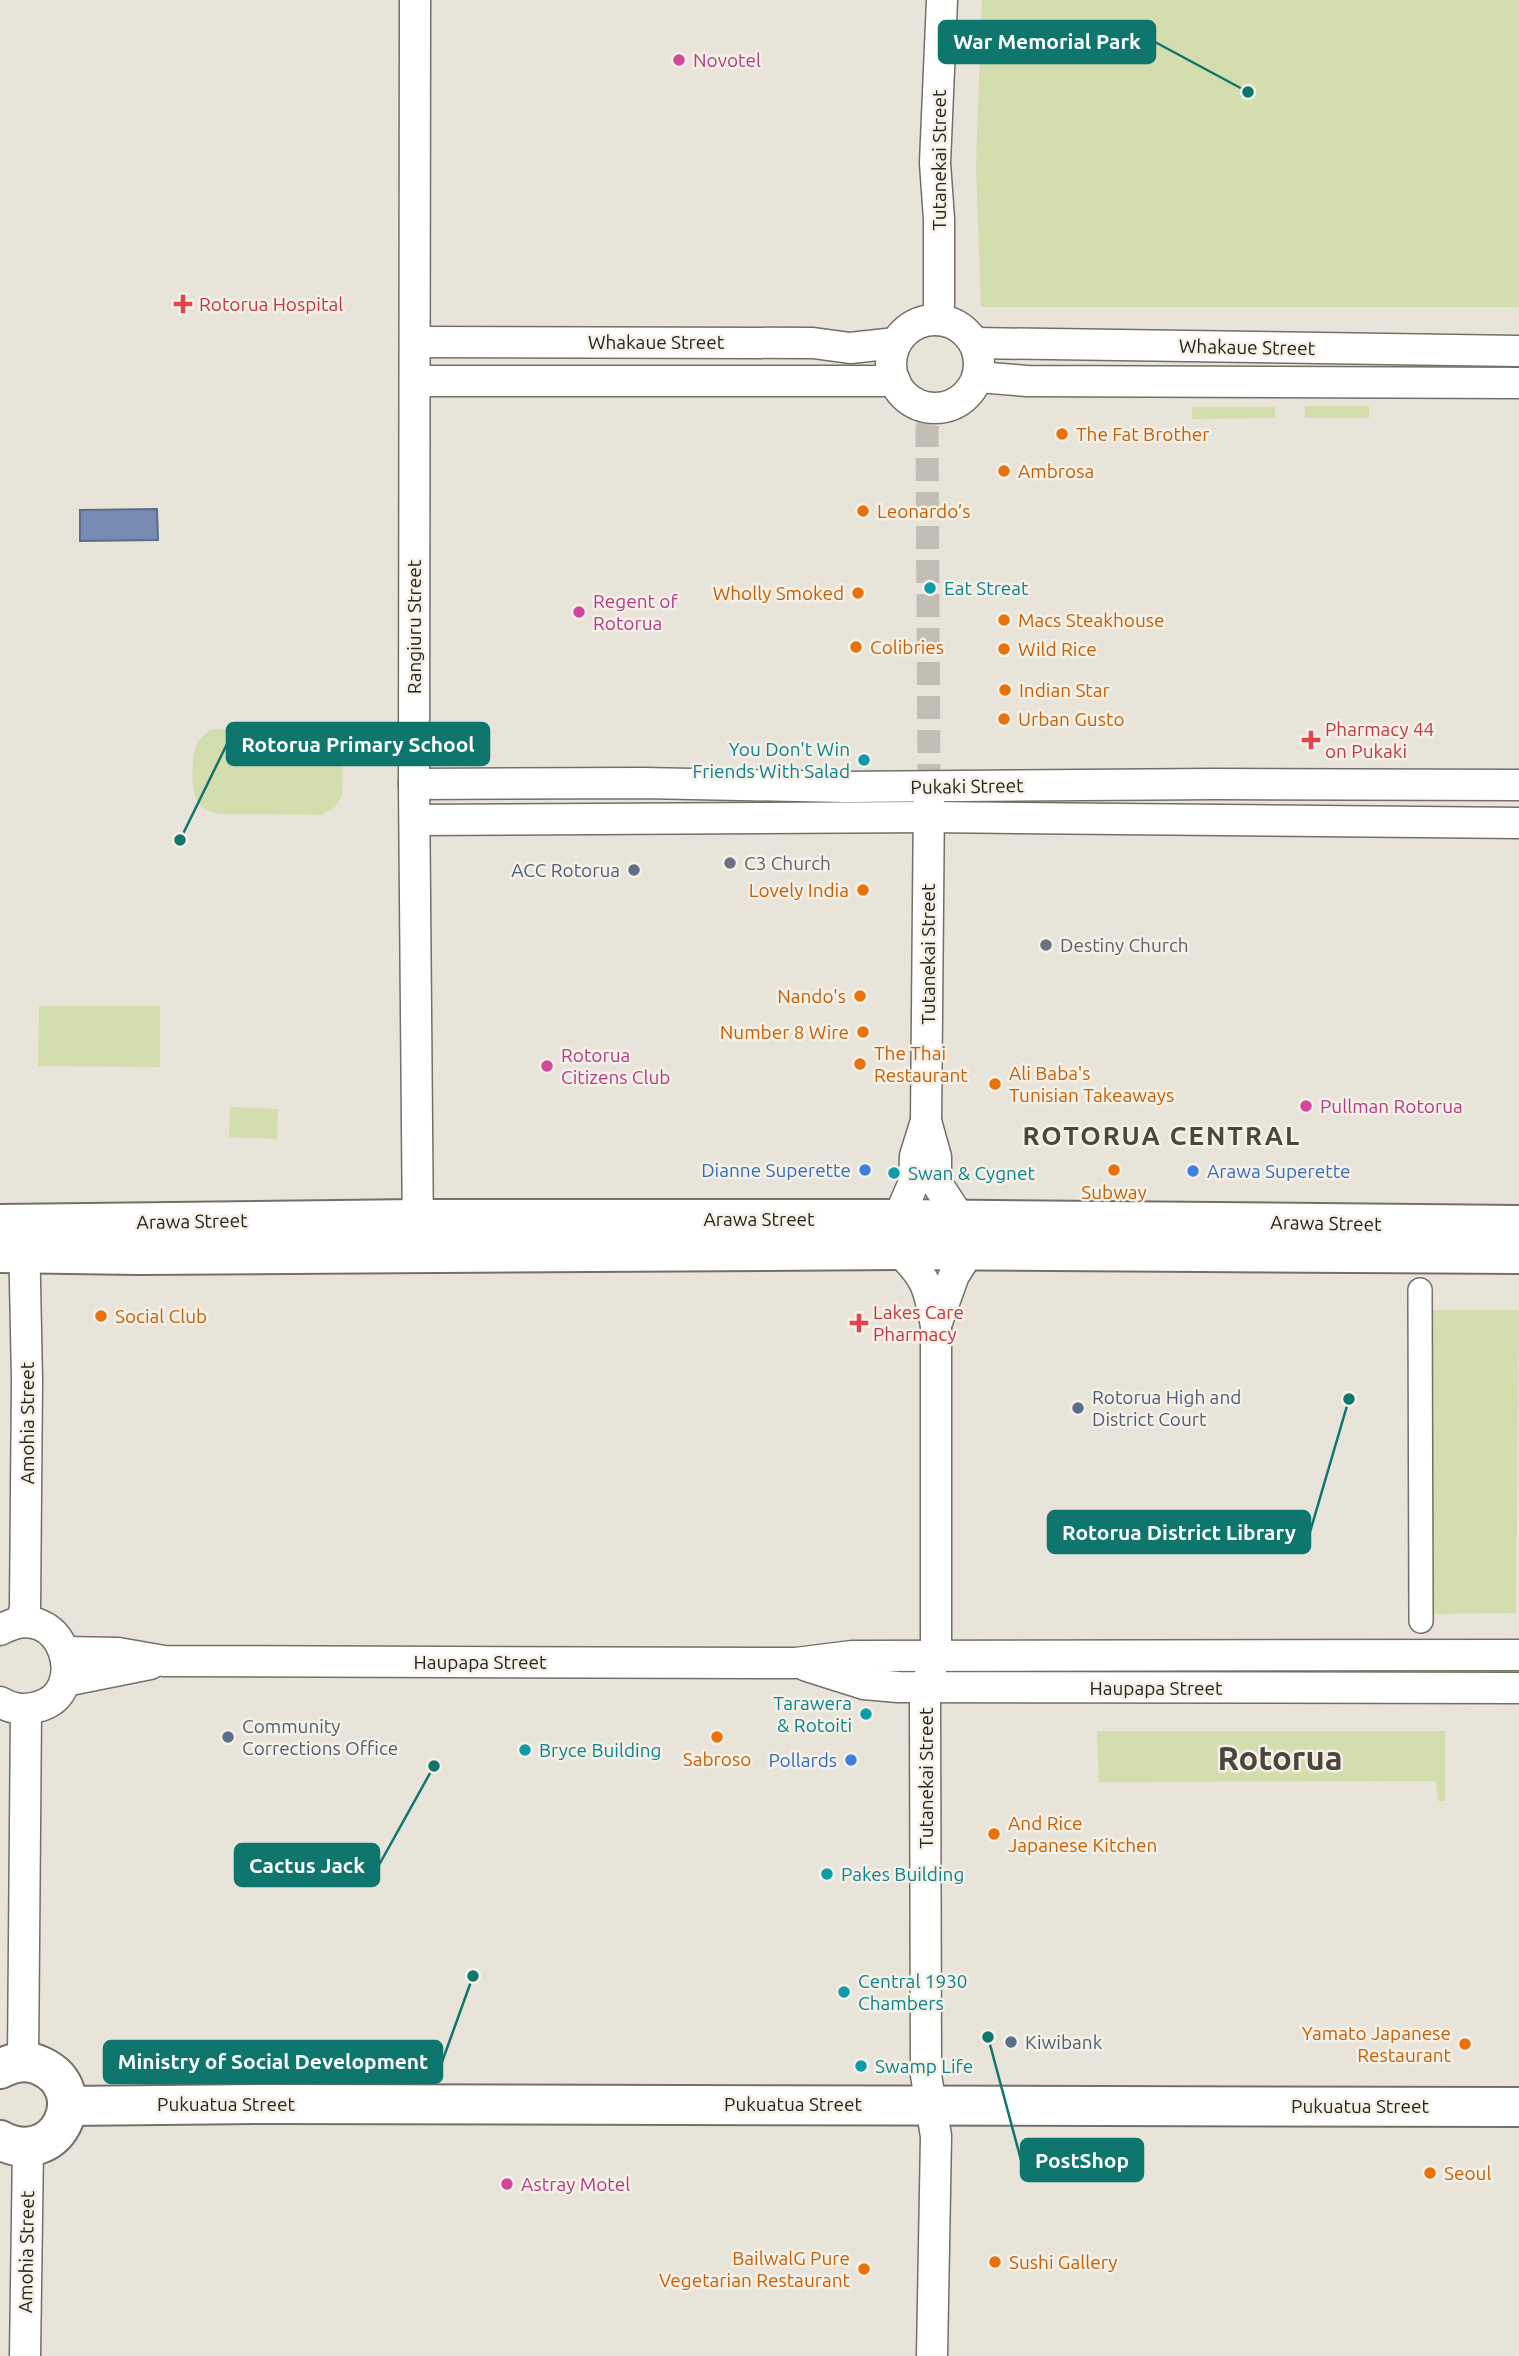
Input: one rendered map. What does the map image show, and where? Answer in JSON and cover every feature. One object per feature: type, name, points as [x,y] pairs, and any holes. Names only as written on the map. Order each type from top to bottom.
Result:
[{"type":"main road","name":"Arawa Street","points":[[12,1239],[139,1221],[418,1236],[965,1235],[1519,1254]]},
{"type":"main road","name":"Arawa Street","points":[[965,1235],[1519,1225]]},
{"type":"main road","points":[[12,2065],[37,2064],[50,2070],[65,2092],[67,2106]]},
{"type":"main road","name":"Pukuatua Street","points":[[67,2106],[1519,2106]]},
{"type":"main road","name":"Amohia Street","points":[[14,2143],[47,2141],[55,2134],[66,2116],[67,2106]]},
{"type":"street","name":"Rangiuru Street","points":[[415,0],[414,783],[418,1236]]},
{"type":"street","name":"Tutanekai Street","points":[[939,320],[939,219],[935,163],[943,0]]},
{"type":"street","points":[[928,320],[955,324],[966,332],[975,344],[980,366],[978,377],[960,401],[946,407],[931,408],[909,400],[894,381],[891,369],[891,356],[896,344],[904,333],[928,320]]},
{"type":"street","name":"Whakaue Street","points":[[415,342],[787,343],[849,348],[896,344]]},
{"type":"street","name":"Whakaue Street","points":[[975,344],[1519,351]]},
{"type":"street","name":"Whakaue Street","points":[[978,377],[1041,381],[1519,383]]},
{"type":"street","name":"Whakaue Street","points":[[415,381],[894,381]]},
{"type":"street","name":"Pukaki Street","points":[[414,783],[929,787],[1519,785]]},
{"type":"street","name":"Tutanekai Street","points":[[929,787],[926,1121],[936,1157],[936,1182],[965,1235],[936,1326]]},
{"type":"street","name":"Pukaki Street","points":[[415,820],[929,817],[1519,823]]},
{"type":"street","name":"Tutanekai Street","points":[[926,1121],[915,1156],[914,1182],[898,1234],[924,1280],[936,1326],[936,1655],[925,1700],[926,2075],[936,2136],[932,2356]]},
{"type":"street","name":"Amohia Street","points":[[11,1626],[25,1607],[27,1456],[12,1239]]},
{"type":"street","points":[[1420,1290],[1421,1621]]},
{"type":"street","name":"Amohia Street","points":[[11,1626],[36,1623],[59,1639],[66,1652]]},
{"type":"street","points":[[12,2065],[13,1706],[43,1706],[57,1696],[65,1681],[66,1652]]},
{"type":"street","name":"Haupapa Street","points":[[66,1652],[118,1653],[164,1661],[796,1663],[852,1656],[936,1655],[1519,1655]]},
{"type":"street","name":"Haupapa Street","points":[[65,1681],[164,1661]]},
{"type":"street","name":"Haupapa Street","points":[[796,1663],[864,1684],[928,1687],[1519,1688]]},
{"type":"street","name":"Amohia Street","points":[[14,2143],[25,2356]]},
{"type":"green space","points":[[982,0],[1519,0],[1519,307],[981,307],[976,164]]},
{"type":"green space","points":[[1305,406],[1369,406],[1369,418],[1305,418]]},
{"type":"green space","points":[[1192,407],[1275,407],[1275,418],[1192,419]]},
{"type":"green space","points":[[213,729],[321,729],[333,734],[339,740],[343,754],[342,796],[335,807],[322,815],[220,814],[207,810],[200,805],[194,793],[193,766],[198,742]]},
{"type":"green space","points":[[39,1006],[160,1006],[160,1067],[38,1066]]},
{"type":"green space","points":[[230,1107],[278,1109],[277,1139],[229,1137]]},
{"type":"green space","points":[[1429,1310],[1519,1310],[1516,1613],[1429,1614]]},
{"type":"green space","points":[[1097,1731],[1445,1731],[1445,1801],[1438,1801],[1436,1781],[1099,1782]]},
{"type":"water","points":[[157,509],[158,540],[80,541],[80,510]]},
{"type":"tunnel","points":[[929,787],[927,430],[931,408]]},
{"type":"place","name":"Novotel","points":[[679,60]]},
{"type":"place","name":"War Memorial Park","points":[[1248,92]]},
{"type":"place","name":"Rotorua Hospital","points":[[183,304]]},
{"type":"place","name":"The Fat Brother","points":[[1062,434]]},
{"type":"place","name":"Ambrosa","points":[[1004,471]]},
{"type":"place","name":"Leonardo’s","points":[[863,511]]},
{"type":"place","name":"Eat Streat","points":[[930,588]]},
{"type":"place","name":"Wholly Smoked","points":[[858,593]]},
{"type":"place","name":"Regent of Rotorua","points":[[579,612]]},
{"type":"place","name":"Macs Steakhouse","points":[[1004,620]]},
{"type":"place","name":"Colibries","points":[[856,647]]},
{"type":"place","name":"Wild Rice","points":[[1004,649]]},
{"type":"place","name":"Indian Star","points":[[1005,690]]},
{"type":"place","name":"Urban Gusto","points":[[1004,719]]},
{"type":"place","name":"Pharmacy 44 on Pukaki","points":[[1311,740]]},
{"type":"place","name":"You Don't Win Friends With Salad","points":[[864,760]]},
{"type":"place","name":"Rotorua Primary School","points":[[180,840]]},
{"type":"place","name":"C3 Church","points":[[730,863]]},
{"type":"place","name":"ACC Rotorua","points":[[634,870]]},
{"type":"place","name":"Lovely India","points":[[863,890]]},
{"type":"place","name":"Destiny Church","points":[[1046,945]]},
{"type":"place","name":"Nando's","points":[[860,996]]},
{"type":"place","name":"Number 8 Wire","points":[[863,1032]]},
{"type":"place","name":"The Thai Restaurant","points":[[860,1064]]},
{"type":"place","name":"Rotorua Citizens Club","points":[[547,1066]]},
{"type":"place","name":"Ali Baba's Tunisian Takeaways","points":[[995,1084]]},
{"type":"place","name":"Pullman Rotorua","points":[[1306,1106]]},
{"type":"place","name":"Dianne Superette","points":[[865,1170]]},
{"type":"place","name":"Subway","points":[[1114,1170]]},
{"type":"place","name":"Arawa Superette","points":[[1193,1171]]},
{"type":"place","name":"Swan & Cygnet","points":[[894,1173]]},
{"type":"place","name":"Social Club","points":[[101,1316]]},
{"type":"place","name":"Lakes Care Pharmacy","points":[[859,1323]]},
{"type":"place","name":"Rotorua District Library","points":[[1349,1399]]},
{"type":"place","name":"Rotorua High and District Court","points":[[1078,1408]]},
{"type":"place","name":"Tarawera & Rotoiti","points":[[866,1714]]},
{"type":"place","name":"Community Corrections Office","points":[[228,1737]]},
{"type":"place","name":"Sabroso","points":[[717,1737]]},
{"type":"place","name":"Bryce Building","points":[[525,1750]]},
{"type":"place","name":"Pollards","points":[[851,1760]]},
{"type":"place","name":"Cactus Jack","points":[[434,1766]]},
{"type":"place","name":"And Rice Japanese Kitchen","points":[[994,1834]]},
{"type":"place","name":"Pakes Building","points":[[827,1874]]},
{"type":"place","name":"Ministry of Social Development","points":[[473,1976]]},
{"type":"place","name":"Central 1930 Chambers","points":[[844,1992]]},
{"type":"place","name":"PostShop","points":[[988,2037]]},
{"type":"place","name":"Kiwibank","points":[[1011,2042]]},
{"type":"place","name":"Yamato Japanese Restaurant","points":[[1465,2044]]},
{"type":"place","name":"Swamp Life","points":[[861,2066]]},
{"type":"place","name":"Seoul","points":[[1430,2173]]},
{"type":"place","name":"Astray Motel","points":[[507,2184]]},
{"type":"place","name":"Sushi Gallery","points":[[995,2262]]},
{"type":"place","name":"BailwalG Pure Vegetarian Restaurant","points":[[864,2269]]},
{"type":"district","name":"ROTORUA CENTRAL","points":[[1162,1136]]},
{"type":"district","name":"Rotorua","points":[[1280,1758]]}]
